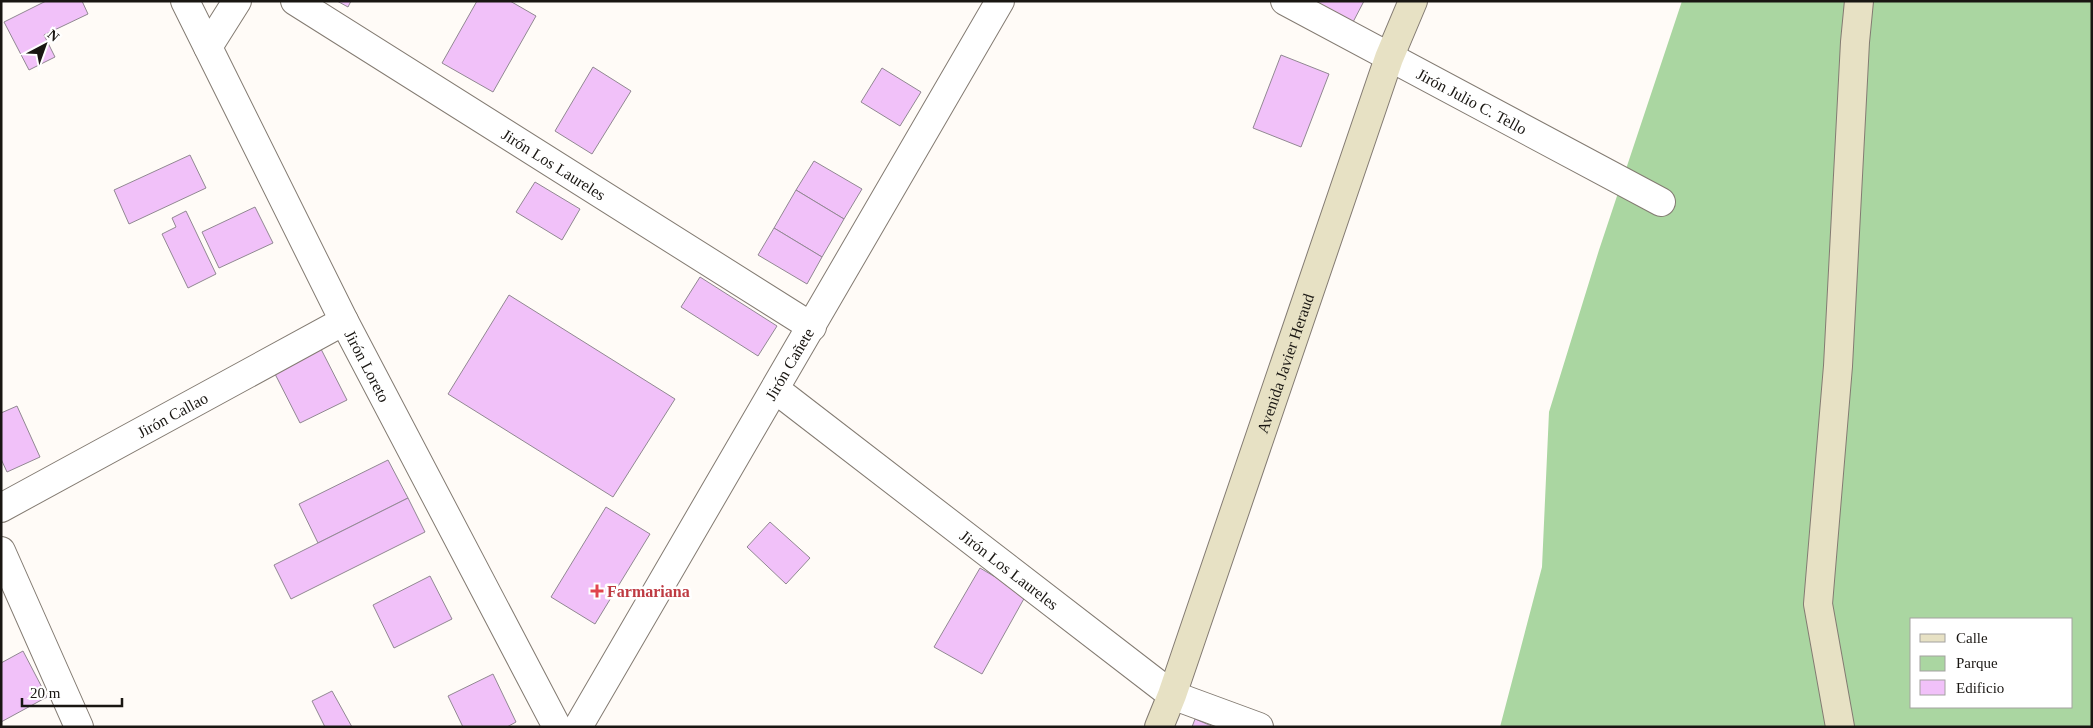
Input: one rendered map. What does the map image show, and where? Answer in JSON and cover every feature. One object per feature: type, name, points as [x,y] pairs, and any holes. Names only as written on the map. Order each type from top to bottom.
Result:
[{"type":"main road","name":"Avenida Javier Heraud","points":[[1159,727],[1172,695],[1389,58],[1413,1]]},
{"type":"main road","points":[[1840,727],[1818,604],[1838,366],[1855,42],[1859,1]]},
{"type":"street","name":"Jirón Loreto","points":[[185,1],[344,321],[557,727]]},
{"type":"street","points":[[208,47],[237,1]]},
{"type":"street","name":"Jirón Los Laureles","points":[[296,1],[812,327]]},
{"type":"street","name":"Jirón Cañete","points":[[578,727],[1000,1]]},
{"type":"street","name":"Jirón Julio C. Tello","points":[[1285,1],[1661,202]]},
{"type":"street","name":"Jirón Callao","points":[[1,508],[344,321]]},
{"type":"street","name":"Jirón Los Laureles","points":[[775,389],[1172,695],[1259,727]]},
{"type":"street","points":[[1,551],[79,727]]},
{"type":"green space","points":[[1682,1],[2092,1],[2092,727],[1500,727],[1542,567],[1549,412],[1599,250]]},
{"type":"building","points":[[46,1],[82,1],[88,14],[44,35],[55,57],[29,70],[4,22]]},
{"type":"building","points":[[337,1],[351,1],[348,7]]},
{"type":"building","points":[[477,1],[510,1],[536,16],[493,92],[442,63]]},
{"type":"building","points":[[1307,1],[1364,1],[1352,24]]},
{"type":"building","points":[[1281,55],[1329,74],[1301,147],[1253,128]]},
{"type":"building","points":[[593,67],[631,91],[592,154],[555,131]]},
{"type":"building","points":[[882,68],[921,92],[900,126],[861,102]]},
{"type":"building","points":[[190,155],[206,188],[129,224],[114,190]]},
{"type":"building","points":[[814,161],[862,189],[844,219],[796,190]]},
{"type":"building","points":[[535,182],[580,209],[562,240],[516,212]]},
{"type":"building","points":[[796,190],[844,219],[822,257],[774,228]]},
{"type":"building","points":[[255,207],[273,243],[219,268],[202,232]]},
{"type":"building","points":[[186,211],[216,274],[188,288],[162,234],[176,227],[172,218]]},
{"type":"building","points":[[774,228],[822,257],[807,284],[758,255]]},
{"type":"building","points":[[700,277],[777,326],[758,356],[681,307]]},
{"type":"building","points":[[509,295],[675,399],[613,497],[448,394]]},
{"type":"building","points":[[321,349],[347,400],[300,423],[274,372]]},
{"type":"building","points":[[17,406],[40,457],[7,472],[1,459],[1,413]]},
{"type":"building","points":[[388,460],[408,498],[318,543],[299,504]]},
{"type":"building","points":[[408,498],[425,532],[291,599],[274,565]]},
{"type":"building","points":[[606,507],[650,534],[595,624],[551,597]]},
{"type":"building","points":[[770,522],[810,558],[786,584],[747,547]]},
{"type":"building","points":[[980,568],[1026,595],[982,674],[934,647]]},
{"type":"building","points":[[430,576],[452,619],[394,648],[373,605]]},
{"type":"building","points":[[23,651],[47,697],[1,722],[1,663]]},
{"type":"building","points":[[493,674],[516,722],[507,727],[463,727],[448,696]]},
{"type":"building","points":[[332,691],[352,727],[325,727],[312,701]]},
{"type":"building","points":[[1195,719],[1214,727],[1192,727]]},
{"type":"place","name":"Farmariana","points":[[597,591]]}]
